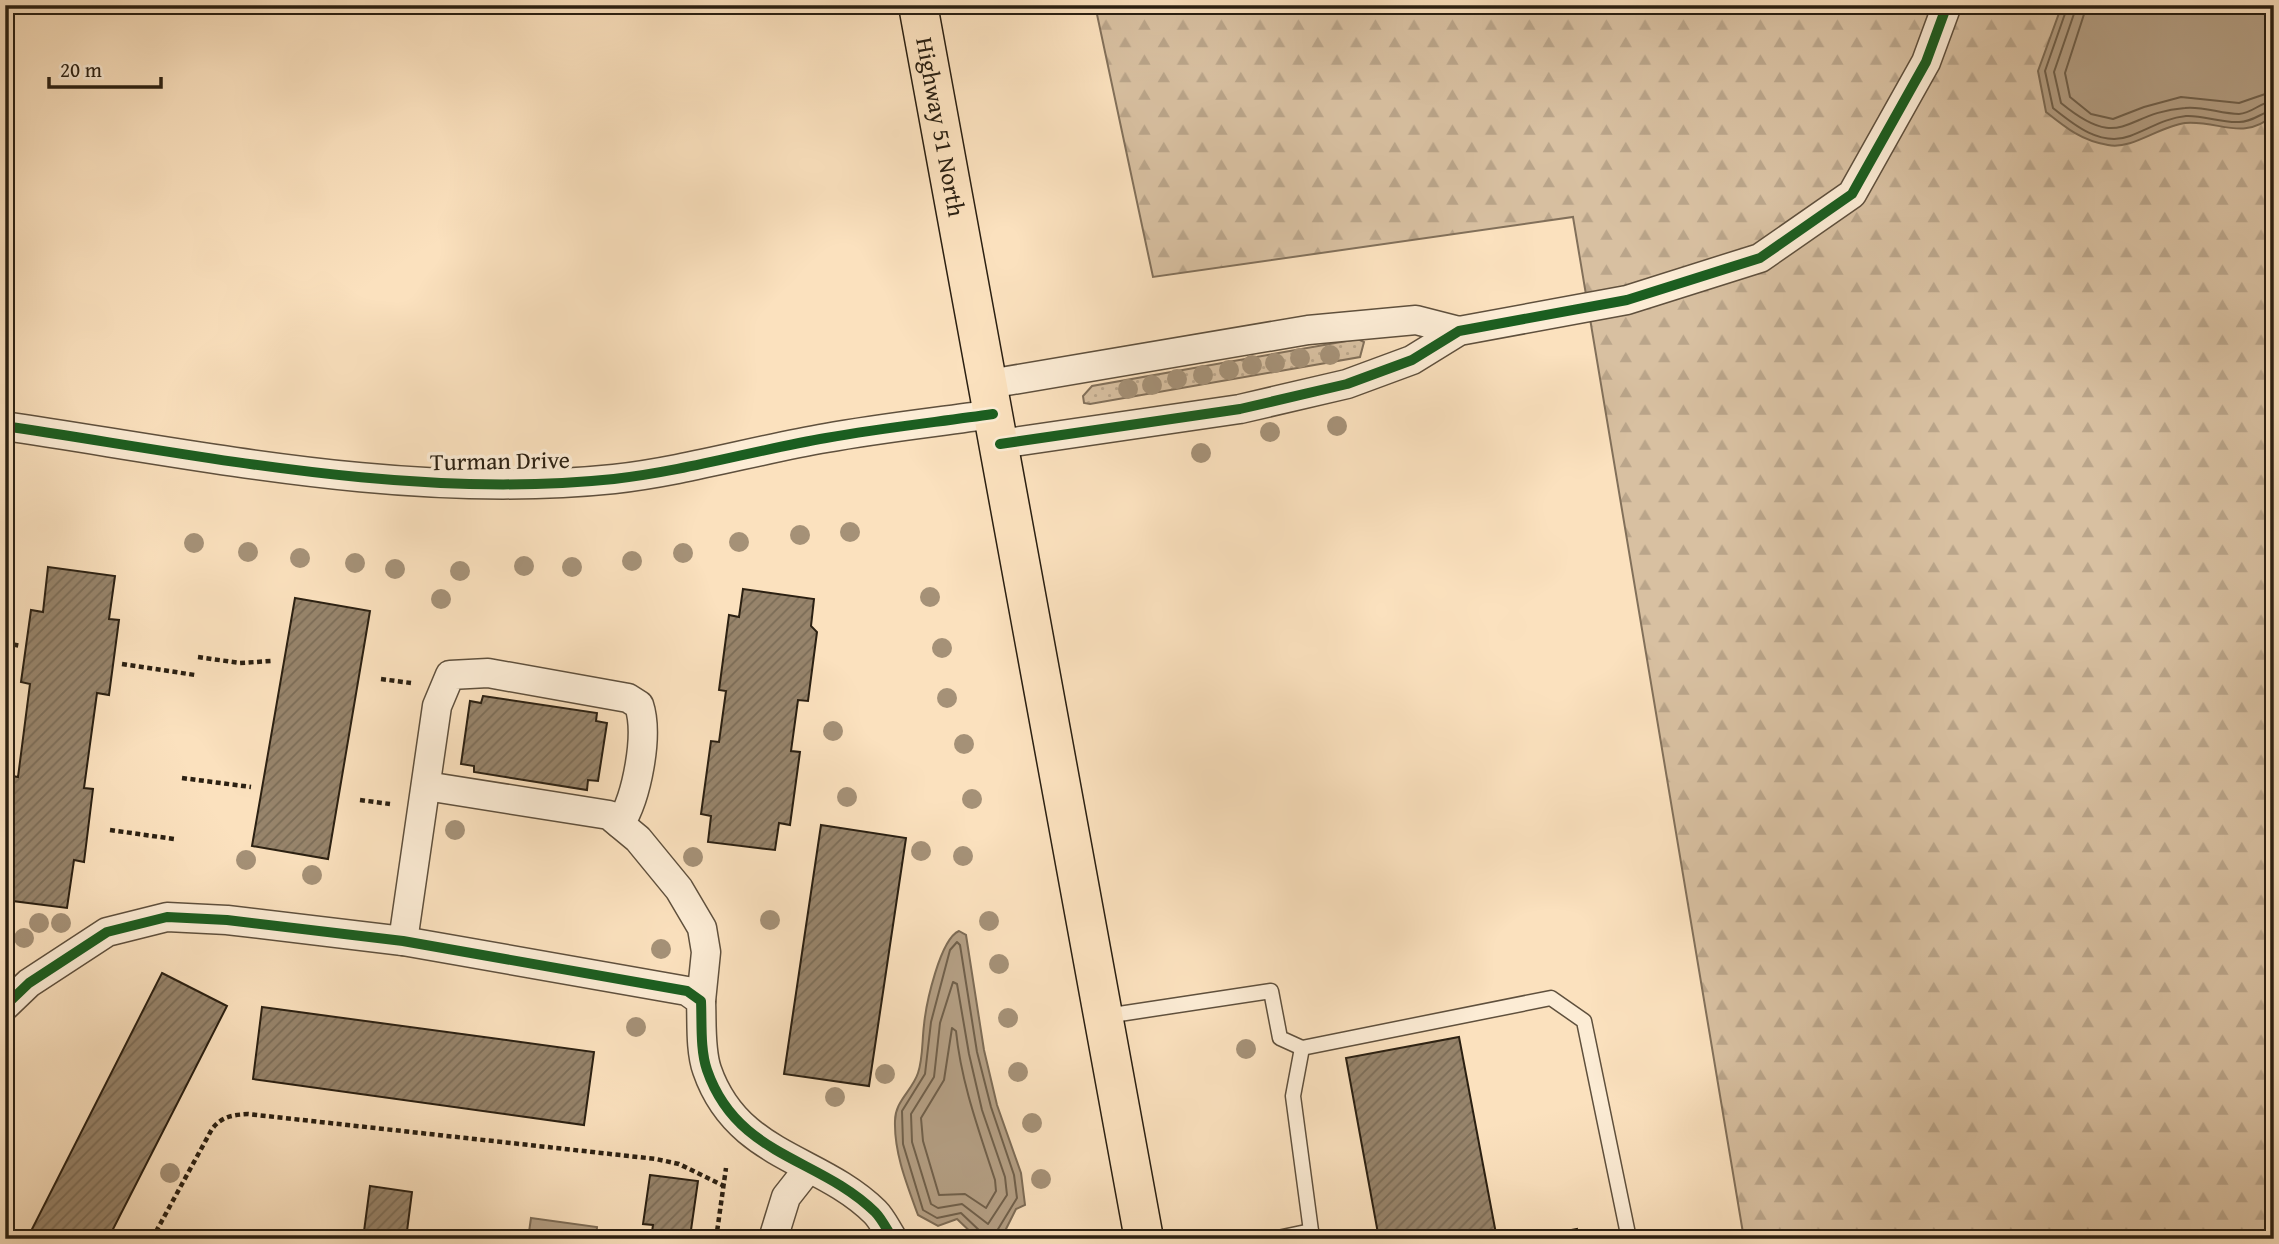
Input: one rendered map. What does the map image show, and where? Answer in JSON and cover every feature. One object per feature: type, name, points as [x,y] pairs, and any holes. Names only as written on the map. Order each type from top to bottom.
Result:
[{"type":"main road","name":"Highway 51 North","points":[[918,5],[1144,1239]]},
{"type":"street","points":[[994,414],[1240,409],[1347,384],[1412,360],[1459,331],[1627,300],[1760,258],[1852,194],[1926,62],[1947,5]]},
{"type":"street","points":[[994,414],[1308,330],[1416,320],[1459,331]]},
{"type":"street","name":"Turman Drive","points":[[5,426],[327,473],[419,483],[530,483],[615,479],[828,437],[994,414]]},
{"type":"street","points":[[403,942],[437,706],[450,674],[488,673],[628,698],[639,705],[644,729],[629,810],[620,824]]},
{"type":"street","points":[[426,786],[560,805],[609,815],[638,839],[679,890],[702,928],[706,952],[701,1001],[706,1069],[725,1106],[750,1135],[876,1213],[893,1239]]},
{"type":"street","points":[[5,1006],[29,983],[107,932],[167,917],[227,920],[403,942],[656,984],[687,991],[701,1001]]},
{"type":"street","points":[[772,1239],[786,1197],[808,1169]]},
{"type":"lane","points":[[1104,1017],[1270,991],[1280,1038],[1302,1048],[1551,998],[1584,1021],[1629,1239]]},
{"type":"lane","points":[[1273,1239],[1312,1235],[1293,1096],[1302,1048]]},
{"type":"path","points":[[5,643],[21,646]]},
{"type":"path","points":[[198,657],[240,663],[271,661]]},
{"type":"path","points":[[122,664],[195,675]]},
{"type":"path","points":[[182,778],[251,787]]},
{"type":"path","points":[[110,830],[174,839]]},
{"type":"path","points":[[152,1239],[212,1129],[218,1121],[231,1115],[248,1114],[656,1158],[679,1164],[724,1185]]},
{"type":"path","points":[[716,1239],[726,1168]]},
{"type":"green space","points":[[1095,5],[2274,5],[2274,1239],[1744,1239],[1573,217],[1153,277]]},
{"type":"green space","points":[[1358,339],[1364,342],[1360,357],[1084,403],[1083,396],[1092,386]]},
{"type":"water","points":[[2062,5],[2274,5],[2274,115],[2262,123],[2241,129],[2185,123],[2117,146],[2082,137],[2046,112],[2038,71]]},
{"type":"water","points":[[959,931],[966,935],[984,1050],[997,1105],[1021,1173],[1025,1205],[1016,1209],[1003,1235],[978,1239],[957,1219],[938,1226],[918,1215],[902,1169],[895,1133],[898,1108],[920,1068],[925,1015],[935,973],[946,946]]},
{"type":"water","points":[[531,1218],[597,1227],[596,1239],[528,1239]]},
{"type":"building","points":[[48,567],[115,576],[109,619],[119,620],[109,695],[97,693],[84,788],[93,789],[84,862],[74,860],[67,908],[5,900],[5,787],[7,775],[18,777],[30,684],[21,682],[31,610],[43,612]]},
{"type":"building","points":[[743,589],[814,599],[811,626],[817,632],[808,701],[798,700],[791,751],[800,752],[790,825],[779,823],[775,850],[708,842],[711,816],[701,814],[711,741],[719,742],[726,691],[719,690],[729,615],[739,617]]},
{"type":"building","points":[[295,598],[370,611],[328,859],[252,846]]},
{"type":"building","points":[[483,696],[597,713],[596,721],[607,723],[598,781],[588,780],[587,790],[474,772],[474,766],[461,764],[470,701],[481,703]]},
{"type":"building","points":[[821,825],[906,838],[869,1086],[784,1074]]},
{"type":"building","points":[[162,973],[227,1006],[108,1239],[27,1239]]},
{"type":"building","points":[[262,1007],[594,1052],[584,1125],[253,1079]]},
{"type":"building","points":[[1459,1037],[1497,1239],[1379,1239],[1346,1058]]},
{"type":"building","points":[[650,1175],[698,1181],[691,1230],[702,1232],[701,1239],[651,1239],[653,1225],[643,1224]]},
{"type":"building","points":[[370,1186],[412,1192],[406,1239],[363,1239]]},
{"type":"building","points":[[1577,1229],[1579,1239],[1524,1239]]},
{"type":"cycle path","points":[[1000,444],[1240,409],[1347,384],[1412,360],[1459,331],[1627,300],[1760,258],[1852,194],[1926,62],[1947,5]]},
{"type":"cycle path","points":[[5,426],[308,472],[461,484],[538,484],[641,475],[826,438],[993,414]]},
{"type":"cycle path","points":[[5,1006],[29,983],[107,932],[167,917],[227,920],[403,941],[687,991],[701,1001],[702,1045],[707,1070],[721,1099],[738,1121],[781,1153],[853,1194],[878,1215],[893,1239]]}]
